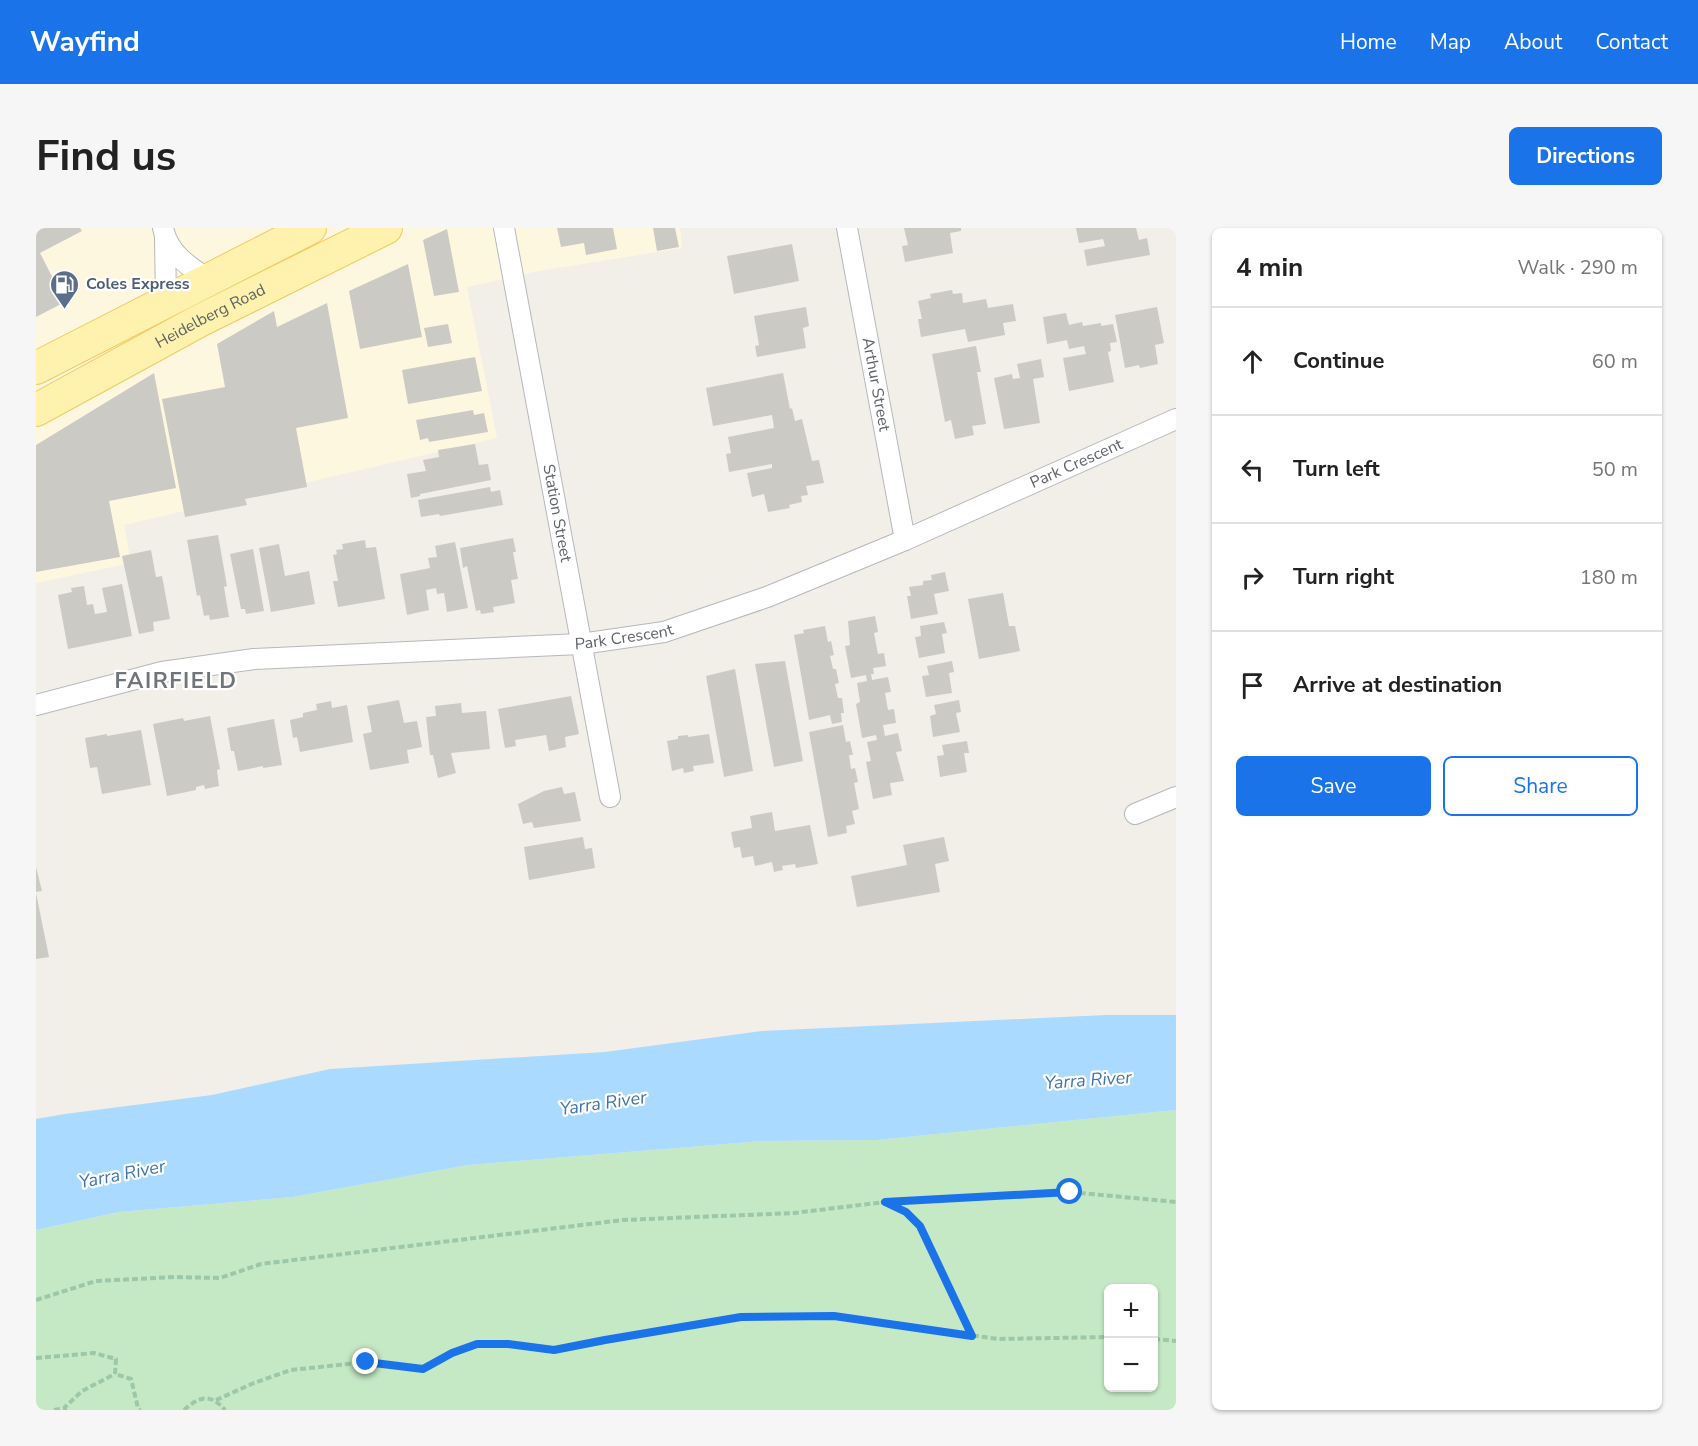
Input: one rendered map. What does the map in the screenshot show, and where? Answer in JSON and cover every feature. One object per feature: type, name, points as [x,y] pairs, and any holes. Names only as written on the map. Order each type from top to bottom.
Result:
[{"type":"main road","name":"Heidelberg Road","points":[[36,368],[310,228]]},
{"type":"main road","name":"Heidelberg Road","points":[[36,410],[199,321],[386,228]]},
{"type":"street","name":"Station Street","points":[[504,228],[610,796]]},
{"type":"street","name":"Arthur Street","points":[[847,228],[905,540]]},
{"type":"street","points":[[164,233],[171,250],[208,279]]},
{"type":"street","points":[[164,233],[166,301]]},
{"type":"street","name":"Park Crescent","points":[[36,705],[162,672],[254,659],[581,644],[664,632],[767,597],[905,540],[1176,418]]},
{"type":"street","points":[[1135,814],[1176,797]]},
{"type":"path","points":[[36,1300],[96,1281],[175,1277],[220,1278],[261,1264],[623,1220],[794,1213],[885,1202],[1070,1192],[1176,1202]]},
{"type":"path","points":[[885,1202],[906,1212],[920,1226],[972,1336]]},
{"type":"path","points":[[184,1410],[192,1403],[205,1398],[216,1400],[291,1370],[366,1362],[423,1369],[452,1353],[477,1344],[508,1344],[554,1350],[741,1317],[834,1316],[998,1340],[1104,1337]]},
{"type":"path","points":[[1158,1339],[1176,1341]]},
{"type":"path","points":[[36,1358],[94,1353],[116,1359],[115,1374]]},
{"type":"path","points":[[54,1410],[65,1409],[82,1391],[115,1374],[131,1379],[140,1410]]},
{"type":"path","points":[[216,1400],[225,1410]]},
{"type":"shaded area","points":[[36,228],[680,228],[682,248],[539,271],[467,287],[497,438],[124,525],[131,563],[36,583]]},
{"type":"green space","points":[[1176,1110],[1176,1410],[36,1410],[36,1230],[119,1212],[293,1197],[468,1165],[763,1141],[877,1140]]},
{"type":"water","name":"Yarra River","points":[[1106,1015],[1176,1015],[1176,1110],[877,1140],[763,1141],[468,1165],[293,1197],[119,1212],[36,1230],[36,1119],[212,1095],[330,1069],[605,1052],[762,1031]]},
{"type":"building","points":[[36,228],[80,228],[82,231],[40,253],[65,302],[36,317]]},
{"type":"building","points":[[557,228],[613,228],[617,249],[586,255],[584,243],[561,247]]},
{"type":"building","points":[[653,228],[675,228],[679,247],[657,251]]},
{"type":"building","points":[[904,228],[961,228],[961,231],[950,233],[953,253],[905,262],[902,246],[908,245]]},
{"type":"building","points":[[1076,228],[1136,228],[1139,240],[1147,238],[1150,255],[1087,266],[1084,250],[1105,246],[1103,239],[1079,243]]},
{"type":"building","points":[[447,229],[459,292],[434,296],[423,240]]},
{"type":"building","points":[[792,244],[799,281],[734,294],[727,256]]},
{"type":"building","points":[[408,264],[422,337],[360,349],[349,291]]},
{"type":"building","points":[[952,290],[953,294],[962,293],[963,303],[986,299],[988,308],[1013,304],[1016,321],[1003,323],[1005,335],[968,342],[965,329],[921,337],[918,319],[922,319],[918,301],[931,298],[930,294]]},
{"type":"building","points":[[327,303],[348,418],[296,428],[307,487],[245,499],[247,505],[185,517],[162,399],[225,387],[217,344],[274,311],[277,327]]},
{"type":"building","points":[[806,307],[809,326],[803,328],[806,348],[757,357],[755,346],[759,345],[754,316]]},
{"type":"building","points":[[1157,307],[1164,343],[1155,345],[1158,364],[1140,368],[1139,365],[1125,368],[1115,315]]},
{"type":"building","points":[[1066,313],[1069,325],[1082,322],[1083,326],[1113,324],[1117,342],[1110,343],[1111,351],[1108,352],[1114,382],[1069,391],[1063,358],[1086,354],[1084,346],[1069,349],[1067,340],[1047,344],[1043,317]]},
{"type":"building","points":[[448,324],[452,343],[428,347],[424,328]]},
{"type":"building","points":[[976,346],[981,372],[977,372],[986,424],[972,426],[974,435],[955,439],[951,420],[945,422],[932,354]]},
{"type":"building","points":[[475,357],[482,391],[408,404],[402,370]]},
{"type":"building","points":[[1041,359],[1044,377],[1033,379],[1040,423],[1004,429],[994,378],[1012,374],[1013,379],[1020,378],[1017,364]]},
{"type":"building","points":[[154,373],[176,488],[109,501],[120,557],[36,572],[36,445]]},
{"type":"building","points":[[783,373],[790,409],[792,408],[795,421],[802,419],[812,461],[819,460],[824,483],[806,486],[808,495],[801,496],[802,502],[789,505],[790,508],[768,512],[764,494],[752,497],[747,473],[772,468],[772,464],[729,472],[726,454],[731,453],[728,437],[774,428],[772,415],[713,426],[706,388]]},
{"type":"building","points":[[473,410],[474,415],[484,413],[488,432],[429,442],[428,438],[420,440],[416,420]]},
{"type":"building","points":[[475,444],[479,465],[488,464],[491,480],[420,494],[420,496],[411,498],[407,474],[426,471],[423,460],[439,457],[438,450]]},
{"type":"building","points":[[490,487],[491,492],[500,490],[503,505],[421,517],[418,500]]},
{"type":"building","points":[[218,535],[227,586],[224,587],[229,617],[210,620],[209,615],[204,616],[200,595],[197,596],[187,540]]},
{"type":"building","points":[[513,538],[518,579],[511,580],[515,603],[493,607],[494,612],[481,614],[480,610],[476,611],[467,566],[463,568],[460,548]]},
{"type":"building","points":[[365,540],[366,548],[376,547],[385,599],[338,607],[333,581],[338,581],[333,555],[337,554],[336,550],[343,549],[342,544]]},
{"type":"building","points":[[455,542],[468,608],[447,612],[444,593],[437,594],[436,588],[426,590],[429,610],[407,615],[400,574],[430,568],[428,558],[437,557],[435,546]]},
{"type":"building","points":[[279,544],[285,576],[309,571],[315,604],[271,612],[259,548]]},
{"type":"building","points":[[253,549],[264,611],[246,614],[245,609],[241,609],[230,554]]},
{"type":"building","points":[[151,550],[156,577],[162,576],[170,619],[153,622],[154,631],[139,634],[122,556]]},
{"type":"building","points":[[945,572],[949,591],[934,594],[938,614],[911,619],[907,596],[911,596],[909,587],[923,585],[923,581],[932,580],[931,575]]},
{"type":"building","points":[[122,584],[132,636],[68,649],[58,595],[72,592],[71,588],[84,586],[87,605],[93,604],[95,614],[107,612],[102,588]]},
{"type":"building","points":[[1003,593],[1009,626],[1015,626],[1020,651],[979,659],[968,599]]},
{"type":"building","points":[[875,616],[878,632],[874,633],[878,654],[884,653],[886,666],[873,668],[872,680],[888,677],[891,692],[885,693],[888,710],[894,709],[896,723],[883,725],[885,736],[898,733],[902,751],[896,752],[904,781],[890,783],[892,795],[873,799],[866,762],[871,761],[867,742],[877,740],[876,735],[862,738],[856,704],[860,702],[857,683],[867,681],[866,675],[851,678],[845,646],[850,645],[848,621]]},
{"type":"building","points":[[944,622],[947,633],[942,634],[945,653],[919,658],[915,637],[921,636],[920,626]]},
{"type":"building","points":[[825,626],[828,642],[831,641],[834,655],[830,656],[839,683],[835,684],[838,698],[842,698],[844,713],[841,713],[842,722],[832,724],[830,715],[809,720],[794,635],[804,633],[803,630]]},
{"type":"building","points":[[785,661],[803,761],[774,767],[755,664]]},
{"type":"building","points":[[952,661],[954,672],[949,673],[952,693],[926,697],[922,676],[929,675],[927,666]]},
{"type":"building","points":[[735,669],[753,771],[724,777],[706,676]]},
{"type":"building","points":[[571,696],[579,734],[565,737],[566,747],[549,751],[546,735],[515,740],[516,746],[505,748],[498,709]]},
{"type":"building","points":[[399,700],[404,723],[417,721],[422,747],[407,750],[409,763],[370,770],[363,734],[372,732],[367,706]]},
{"type":"building","points":[[959,700],[961,712],[956,713],[960,732],[933,737],[930,716],[936,714],[934,705]]},
{"type":"building","points":[[331,701],[332,708],[347,705],[353,742],[300,752],[297,737],[293,738],[290,720],[303,717],[303,713],[317,710],[316,704]]},
{"type":"building","points":[[461,703],[462,713],[486,711],[490,749],[451,753],[456,773],[438,778],[433,755],[430,755],[426,717],[436,716],[435,706]]},
{"type":"building","points":[[210,716],[220,769],[217,770],[219,786],[205,789],[204,785],[196,787],[196,790],[167,796],[153,724]]},
{"type":"building","points":[[274,719],[282,765],[238,771],[234,751],[231,751],[227,728]]},
{"type":"building","points":[[843,725],[846,742],[850,741],[853,755],[849,755],[851,769],[855,768],[858,782],[854,783],[859,809],[852,811],[855,824],[846,826],[847,833],[828,837],[809,732]]},
{"type":"building","points":[[141,730],[151,785],[102,794],[97,767],[90,768],[85,738]]},
{"type":"building","points":[[709,734],[714,763],[693,766],[694,771],[684,773],[683,768],[672,771],[667,741],[678,739],[678,736]]},
{"type":"building","points":[[967,741],[969,753],[964,753],[967,772],[940,777],[937,756],[944,755],[942,745]]},
{"type":"building","points":[[562,787],[564,794],[575,792],[581,821],[534,828],[532,822],[523,824],[518,804],[544,791]]},
{"type":"building","points":[[772,812],[775,831],[810,825],[818,864],[796,868],[795,864],[782,866],[783,870],[774,872],[772,862],[755,866],[753,856],[742,858],[740,847],[734,848],[731,832],[752,828],[750,816]]},
{"type":"building","points":[[583,837],[585,849],[592,848],[595,868],[529,880],[524,847]]},
{"type":"building","points":[[944,837],[949,861],[935,864],[940,892],[857,907],[851,876],[907,865],[903,845]]},
{"type":"building","points":[[36,867],[42,891],[36,892]]},
{"type":"building","points":[[36,893],[49,957],[36,959]]},
{"type":"place","name":"Coles Express","points":[[65,310]]},
{"type":"district","name":"FAIRFIELD","points":[[176,681]]},
{"type":"route","points":[[366,1362],[423,1369],[452,1353],[477,1344],[508,1344],[554,1350],[741,1317],[834,1316],[972,1336],[920,1226],[906,1212],[885,1202],[1070,1192]]}]
